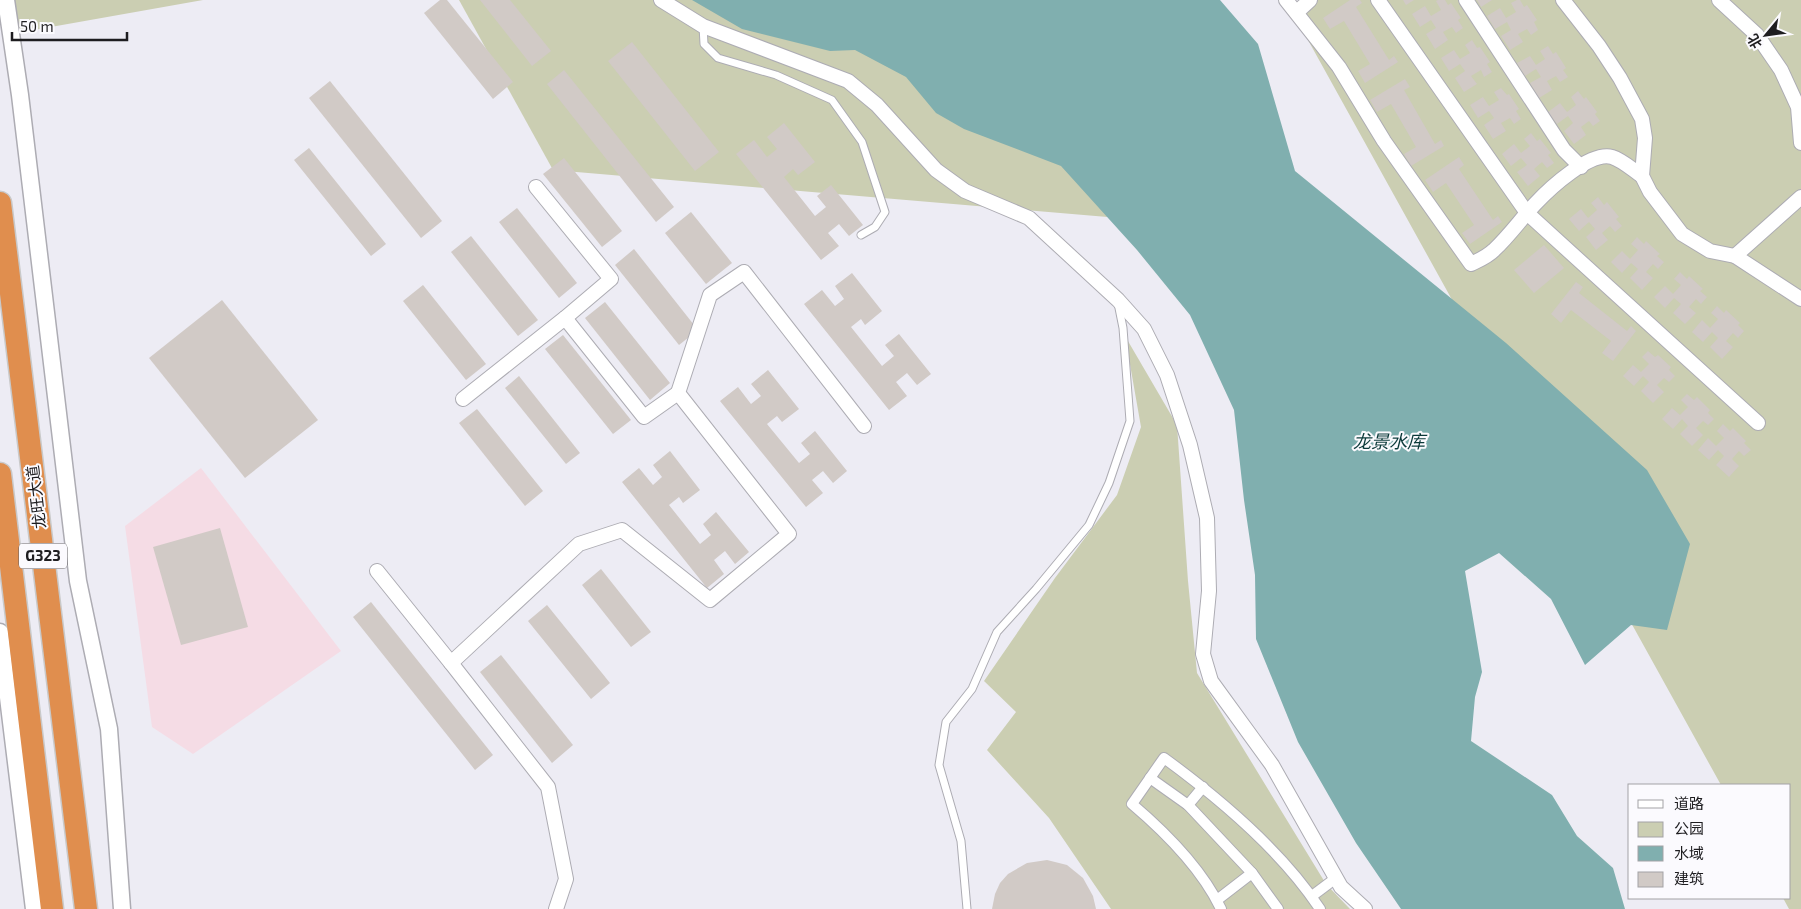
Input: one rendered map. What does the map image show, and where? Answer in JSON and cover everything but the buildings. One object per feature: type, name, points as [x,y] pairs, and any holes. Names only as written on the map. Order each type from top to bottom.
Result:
[{"type":"highway","name":"龙旺大道","points":[[0,203],[86,909]]},
{"type":"highway","name":"龙旺大道","points":[[0,474],[52,909]]},
{"type":"street","points":[[6,0],[20,95],[78,581],[108,729],[122,909]]},
{"type":"street","points":[[661,0],[703,26],[848,81],[877,105],[936,170],[965,191],[1029,218],[1118,300],[1144,329],[1167,375],[1190,445],[1207,518],[1209,591],[1204,654],[1211,682],[1272,764],[1341,887],[1365,909]]},
{"type":"street","points":[[1286,0],[1339,67],[1384,141],[1471,264],[1484,258],[1494,250],[1536,203],[1562,180],[1601,156],[1613,157],[1642,176],[1650,192],[1682,234],[1710,251],[1736,256],[1801,299]]},
{"type":"street","points":[[1297,12],[1310,0]]},
{"type":"street","points":[[1378,0],[1527,213],[1758,423]]},
{"type":"street","points":[[1466,0],[1564,150],[1581,167]]},
{"type":"street","points":[[1563,0],[1599,46],[1620,78],[1642,118],[1645,138],[1642,176]]},
{"type":"street","points":[[1719,0],[1757,35],[1781,70],[1798,107],[1801,143]]},
{"type":"street","points":[[463,399],[565,318],[611,278],[536,187]]},
{"type":"street","points":[[1736,256],[1801,197]]},
{"type":"street","points":[[565,318],[644,417],[678,393],[710,295],[744,272],[864,426]]},
{"type":"street","points":[[451,663],[579,544],[622,530],[710,600],[788,534],[678,393]]},
{"type":"street","points":[[377,571],[548,787],[566,879],[556,909]]},
{"type":"street","points":[[0,632],[34,909]]},
{"type":"street","points":[[1252,873],[1219,905],[1207,885],[1158,827],[1132,804],[1164,758],[1203,787],[1269,847],[1312,896],[1320,909]]},
{"type":"street","points":[[1150,778],[1188,805],[1252,873],[1278,909]]},
{"type":"street","points":[[1188,805],[1203,787]]},
{"type":"street","points":[[1312,896],[1336,878]]},
{"type":"lane","points":[[703,26],[704,44],[718,58],[776,75],[832,100],[847,119],[862,142],[885,212],[876,227],[861,235]]},
{"type":"lane","points":[[967,909],[962,842],[939,765],[946,722],[972,689],[997,632],[1036,589],[1089,525],[1109,483],[1130,421],[1123,328],[1118,300]]},
{"type":"shaded area","points":[[201,468],[341,651],[193,754],[152,727],[125,526]]},
{"type":"green space","points":[[14,0],[203,0],[17,33]]},
{"type":"green space","points":[[459,0],[1072,0],[1131,219],[553,170]]},
{"type":"green space","points":[[1298,0],[1801,0],[1801,909],[1789,909],[1784,899],[1791,899],[1791,784],[1720,784],[1303,31]]},
{"type":"green space","points":[[1125,336],[1177,425],[1188,581],[1197,673],[1326,884],[1350,909],[1111,909],[1049,818],[987,750],[1016,712],[984,681],[1055,578],[1117,495],[1141,427]]},
{"type":"water","name":"龙景水库","points":[[692,0],[1220,0],[1258,44],[1295,171],[1506,343],[1647,470],[1690,544],[1667,630],[1631,625],[1585,665],[1551,599],[1499,553],[1465,571],[1482,672],[1475,697],[1471,741],[1552,795],[1577,836],[1613,868],[1625,909],[1401,909],[1356,843],[1298,742],[1256,639],[1255,575],[1234,410],[1190,315],[1137,250],[1061,166],[964,129],[936,113],[906,77],[855,50],[830,51],[742,29]]}]
